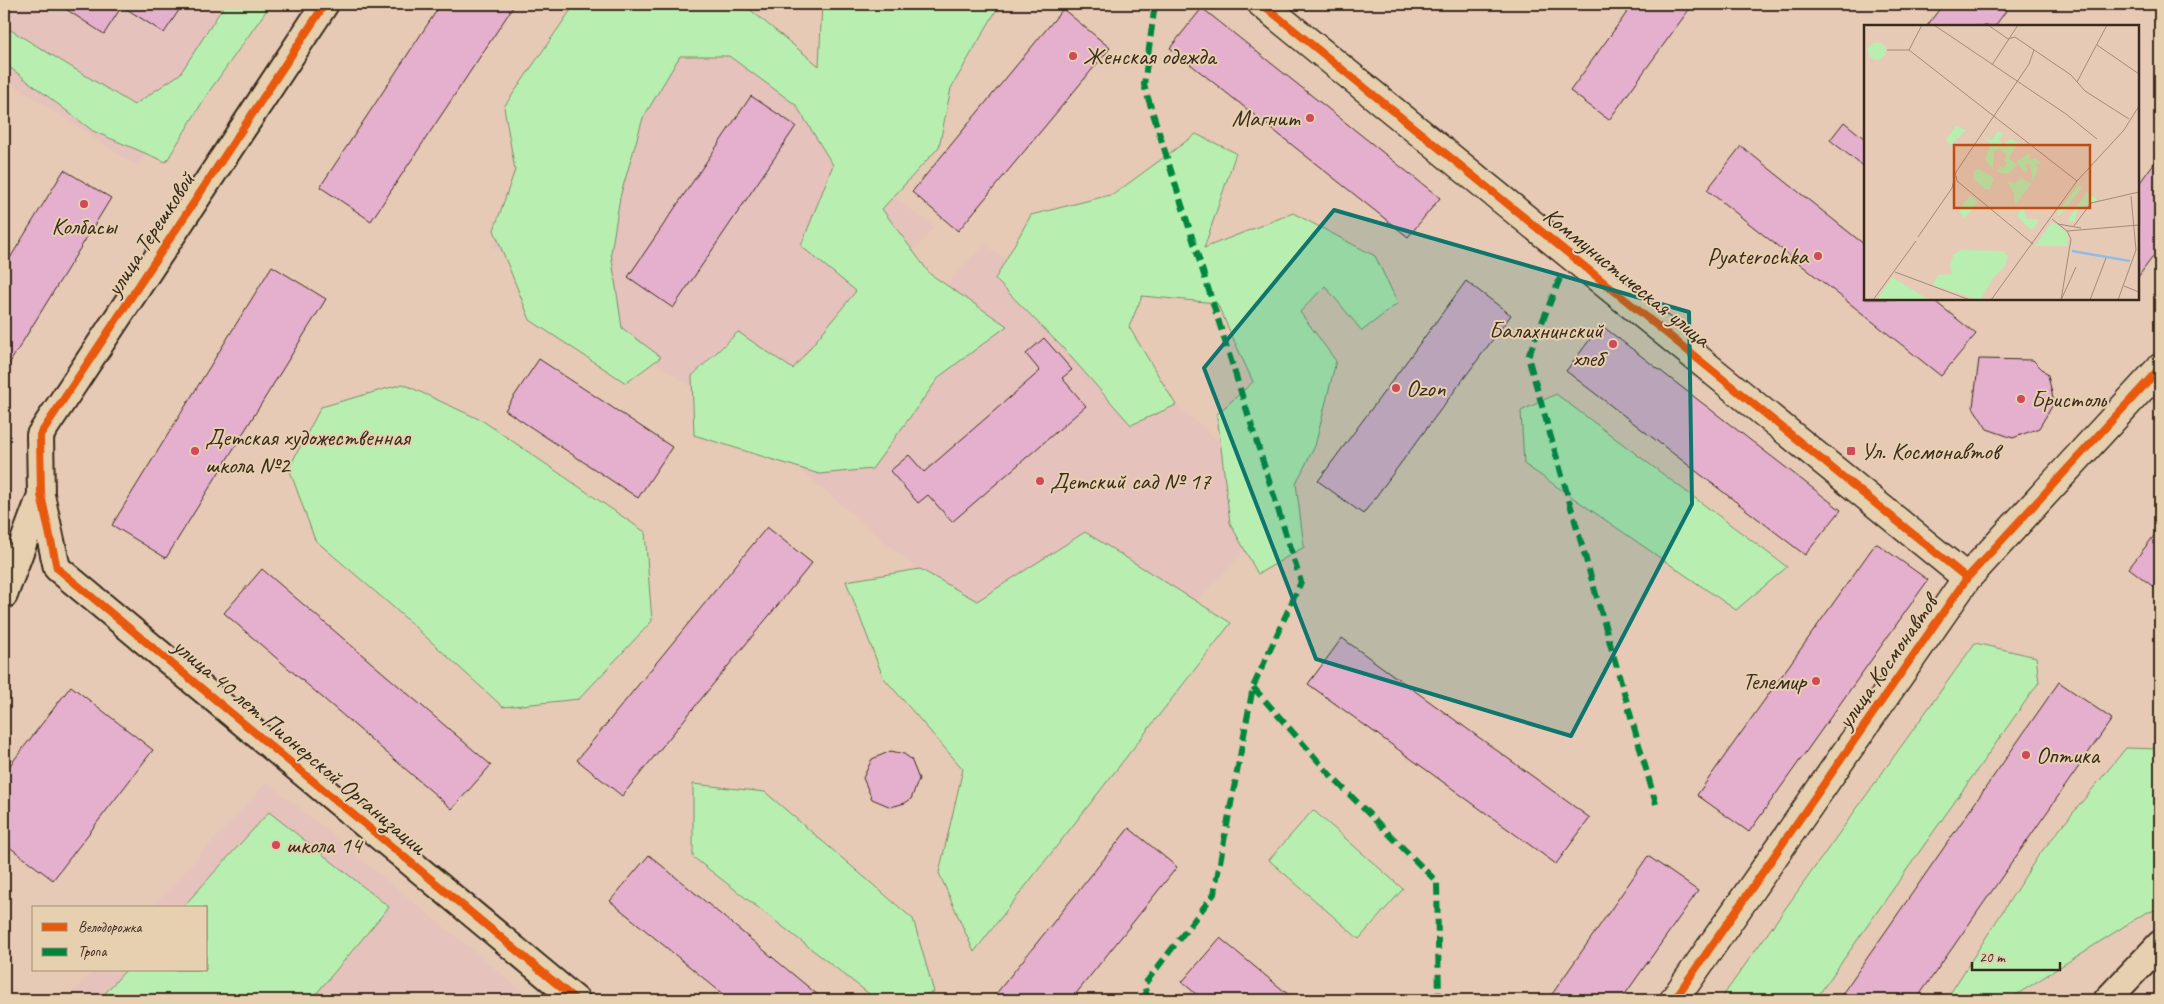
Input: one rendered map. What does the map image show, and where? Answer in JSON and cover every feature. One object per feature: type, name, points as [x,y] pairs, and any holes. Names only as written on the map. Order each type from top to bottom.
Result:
[{"type":"street","name":"улица Терешковой","points":[[41,495],[40,435],[325,4]]},
{"type":"street","name":"Коммунистическая улица","points":[[1262,4],[1968,578]]},
{"type":"street","name":"улица Космонавтов","points":[[1674,1000],[1968,578],[2160,368]]},
{"type":"street","points":[[4,595],[41,495]]},
{"type":"street","name":"улица 40 лет Пионерской Организации","points":[[41,495],[57,568],[576,1000]]},
{"type":"street","points":[[2107,1000],[2160,944]]},
{"type":"highlighted area","points":[[1334,210],[1689,312],[1692,504],[1571,736],[1316,659],[1204,368]]},
{"type":"shaded area","points":[[4,4],[245,4],[137,166],[4,78]]},
{"type":"shaded area","points":[[656,4],[900,169],[887,192],[934,227],[757,434],[492,246]]},
{"type":"shaded area","name":"Детский сад № 17","points":[[985,243],[1290,501],[1090,716],[790,461]]},
{"type":"shaded area","name":"школа 14","points":[[267,782],[533,1000],[66,1000],[92,972],[208,972],[208,906],[153,906]]},
{"type":"green space","points":[[225,4],[271,4],[208,93],[166,162],[93,131],[4,63],[4,26],[134,105],[180,74]]},
{"type":"green space","points":[[575,4],[743,4],[819,66],[822,4],[1000,4],[951,88],[939,147],[882,209],[930,274],[1007,326],[940,376],[872,469],[819,474],[694,435],[692,376],[738,332],[793,369],[856,291],[801,246],[833,165],[796,105],[729,56],[680,56],[643,118],[620,197],[611,253],[622,328],[661,357],[626,383],[530,320],[494,230],[515,170],[504,107]]},
{"type":"green space","points":[[1196,134],[1236,153],[1204,248],[1293,213],[1375,256],[1398,303],[1362,331],[1325,286],[1300,312],[1336,361],[1315,446],[1296,483],[1304,547],[1258,574],[1230,523],[1217,414],[1253,382],[1217,303],[1142,296],[1129,327],[1176,405],[1131,425],[1063,348],[995,279],[1031,215],[1114,194]]},
{"type":"green space","points":[[403,384],[483,421],[645,532],[652,621],[579,699],[503,707],[392,606],[315,540],[289,468],[321,407]]},
{"type":"green space","points":[[1556,394],[1787,567],[1736,610],[1524,464],[1521,411]]},
{"type":"green space","points":[[1085,532],[1231,623],[974,952],[939,873],[963,769],[883,677],[846,581],[920,569],[977,601]]},
{"type":"green space","points":[[1975,643],[2036,657],[2039,682],[1815,1000],[1720,1000]]},
{"type":"green space","points":[[2126,748],[2160,749],[2160,909],[2145,913],[2008,1000],[1946,1000],[2038,856]]},
{"type":"green space","points":[[693,784],[765,792],[913,919],[934,992],[901,1000],[877,1000],[693,857]]},
{"type":"green space","points":[[1313,810],[1403,889],[1359,939],[1269,860]]},
{"type":"green space","points":[[269,812],[389,907],[311,1000],[99,1000],[124,972],[208,972],[208,906],[184,906]]},
{"type":"building","points":[[58,4],[183,4],[164,33],[122,6],[104,34]]},
{"type":"building","points":[[441,4],[515,4],[371,221],[320,187]]},
{"type":"building","points":[[1633,4],[1693,4],[1609,120],[1570,91]]},
{"type":"building","points":[[1943,4],[2011,4],[1996,25],[1928,25]]},
{"type":"building","points":[[1202,8],[1440,198],[1408,237],[1170,48]]},
{"type":"building","points":[[1063,9],[1110,48],[958,231],[912,192]]},
{"type":"building","points":[[751,96],[796,126],[673,308],[628,277]]},
{"type":"building","points":[[1844,122],[1864,138],[1864,167],[1830,140]]},
{"type":"building","points":[[1741,146],[1864,244],[1864,300],[1933,300],[1976,334],[1941,376],[1707,190]]},
{"type":"building","points":[[2160,155],[2160,247],[2139,276],[2139,184]]},
{"type":"building","points":[[64,170],[111,198],[4,372],[4,268]]},
{"type":"building","points":[[272,266],[326,299],[166,558],[112,525]]},
{"type":"building","points":[[1466,281],[1511,315],[1363,514],[1318,481]]},
{"type":"building","points":[[1601,325],[1841,510],[1805,555],[1566,371]]},
{"type":"building","points":[[1044,338],[1072,370],[1062,378],[1086,406],[952,522],[928,495],[918,503],[890,471],[909,455],[924,472],[1040,371],[1026,354]]},
{"type":"building","points":[[539,359],[672,447],[638,498],[505,410]]},
{"type":"building","points":[[1979,359],[2033,360],[2048,375],[2054,403],[2039,428],[2013,438],[1987,429],[1973,407]]},
{"type":"building","points":[[767,527],[812,563],[622,796],[577,760]]},
{"type":"building","points":[[2160,528],[2160,592],[2129,568]]},
{"type":"building","points":[[1876,543],[1928,580],[1749,832],[1697,795]]},
{"type":"building","points":[[262,569],[491,765],[452,809],[224,613]]},
{"type":"building","points":[[1342,638],[1590,818],[1556,864],[1308,684]]},
{"type":"building","points":[[2059,682],[2112,719],[1916,1000],[1838,1000]]},
{"type":"building","points":[[71,686],[153,750],[53,880],[4,843],[4,773]]},
{"type":"building","points":[[891,751],[904,754],[911,759],[919,779],[911,799],[891,807],[872,799],[863,778],[872,759]]},
{"type":"building","points":[[1129,828],[1177,867],[1071,1000],[991,1000]]},
{"type":"building","points":[[649,855],[824,1000],[730,1000],[610,901]]},
{"type":"building","points":[[1648,856],[1698,891],[1621,1000],[1548,1000]]},
{"type":"building","points":[[1220,938],[1295,1000],[1203,1000],[1182,982]]},
{"type":"marked path","points":[[1148,1000],[1144,985],[1214,894],[1253,687],[1301,582],[1144,85],[1155,4]]},
{"type":"marked path","points":[[1560,278],[1528,357],[1656,804]]},
{"type":"marked path","points":[[1253,687],[1333,778],[1437,882],[1439,1000]]},
{"type":"cycle path","points":[[325,4],[40,435],[41,495],[57,568],[576,1000]]},
{"type":"cycle path","points":[[1262,4],[1967,578]]},
{"type":"cycle path","points":[[1674,1000],[1967,578],[2160,368]]},
{"type":"place","name":"Женская одежда","points":[[1073,56]]},
{"type":"place","name":"Магнит","points":[[1310,118]]},
{"type":"place","name":"Колбасы","points":[[84,204]]},
{"type":"place","name":"Pyaterochka","points":[[1818,256]]},
{"type":"place","name":"Балахнинский хлеб","points":[[1613,344]]},
{"type":"place","name":"Ozon","points":[[1396,388]]},
{"type":"place","name":"Бристоль","points":[[2021,399]]},
{"type":"place","name":"Детская художественная школа №2","points":[[195,451]]},
{"type":"place","name":"Ул. Космонавтов","points":[[1851,451]]},
{"type":"place","name":"Детский сад № 17","points":[[1040,481]]},
{"type":"place","name":"Телемир","points":[[1816,681]]},
{"type":"place","name":"Оптика","points":[[2026,755]]},
{"type":"place","name":"школа 14","points":[[276,845]]}]
